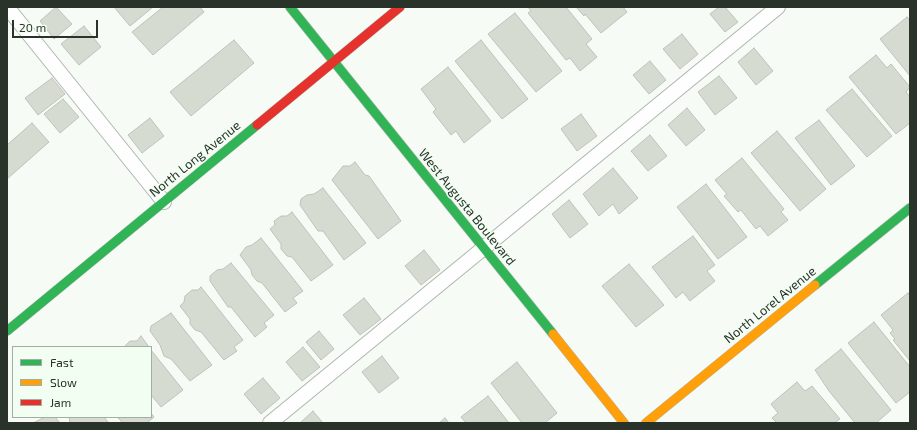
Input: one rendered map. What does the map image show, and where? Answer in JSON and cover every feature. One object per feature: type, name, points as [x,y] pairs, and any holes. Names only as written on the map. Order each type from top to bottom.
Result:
[{"type":"street","name":"West Augusta Boulevard","points":[[290,7],[624,423]]},
{"type":"street","name":"North Long Avenue","points":[[7,331],[400,7]]},
{"type":"street","name":"North Lorel Avenue","points":[[646,423],[910,208]]},
{"type":"lane","points":[[7,7],[164,202]]},
{"type":"lane","points":[[270,423],[778,7]]},
{"type":"building","points":[[56,7],[72,24],[54,39],[40,21]]},
{"type":"building","points":[[114,7],[153,7],[130,26]]},
{"type":"building","points":[[163,7],[200,7],[204,12],[153,55],[132,32]]},
{"type":"building","points":[[528,7],[566,7],[592,39],[586,44],[597,57],[580,71],[570,58],[566,60],[528,13],[531,11]]},
{"type":"building","points":[[576,7],[623,7],[627,12],[601,33],[585,14],[584,16]]},
{"type":"building","points":[[719,7],[725,7],[738,22],[725,32],[710,14]]},
{"type":"building","points":[[515,13],[562,71],[536,92],[488,34]]},
{"type":"building","points":[[907,17],[910,20],[910,76],[880,39]]},
{"type":"building","points":[[84,26],[101,47],[79,65],[61,44]]},
{"type":"building","points":[[682,34],[698,54],[680,69],[663,49]]},
{"type":"building","points":[[234,40],[254,63],[191,116],[170,92]]},
{"type":"building","points":[[481,40],[528,99],[502,119],[455,61]]},
{"type":"building","points":[[754,48],[773,71],[756,85],[738,62]]},
{"type":"building","points":[[876,55],[887,68],[891,64],[910,87],[906,92],[910,97],[910,123],[896,134],[849,77]]},
{"type":"building","points":[[650,61],[666,80],[649,94],[633,75]]},
{"type":"building","points":[[448,67],[491,121],[464,143],[456,131],[451,135],[433,112],[436,109],[421,89]]},
{"type":"building","points":[[719,76],[737,98],[715,115],[698,92]]},
{"type":"building","points":[[52,78],[65,94],[38,115],[25,98]]},
{"type":"building","points":[[852,89],[892,136],[867,157],[826,110]]},
{"type":"building","points":[[63,99],[79,117],[60,133],[44,114]]},
{"type":"building","points":[[687,108],[705,130],[686,146],[668,125]]},
{"type":"building","points":[[581,114],[597,136],[577,151],[561,129]]},
{"type":"building","points":[[150,118],[164,136],[142,153],[128,135]]},
{"type":"building","points":[[819,120],[855,166],[831,185],[795,138]]},
{"type":"building","points":[[32,123],[49,142],[7,179],[7,145]]},
{"type":"building","points":[[777,131],[826,189],[800,211],[751,153]]},
{"type":"building","points":[[650,135],[667,156],[648,171],[631,151]]},
{"type":"building","points":[[742,158],[784,209],[781,212],[788,220],[768,236],[760,226],[756,229],[741,210],[738,212],[724,196],[727,194],[715,180]]},
{"type":"building","points":[[355,162],[365,175],[369,176],[401,221],[378,239],[332,180],[343,166],[350,166]]},
{"type":"building","points":[[613,168],[638,198],[619,214],[613,204],[599,216],[583,194]]},
{"type":"building","points":[[706,184],[747,237],[718,259],[677,207]]},
{"type":"building","points":[[323,188],[366,243],[344,260],[323,231],[318,231],[300,205],[301,199],[307,195],[314,194]]},
{"type":"building","points":[[569,200],[588,224],[570,238],[552,214]]},
{"type":"building","points":[[292,212],[333,265],[311,281],[292,257],[287,256],[281,249],[281,244],[270,229],[275,225],[274,221],[281,216],[287,216]]},
{"type":"building","points":[[693,236],[715,265],[707,271],[715,281],[690,301],[683,292],[676,298],[652,267]]},
{"type":"building","points":[[261,238],[303,291],[293,298],[297,303],[285,312],[262,283],[257,281],[252,275],[251,270],[240,255],[246,247],[252,245]]},
{"type":"building","points":[[424,250],[440,270],[421,285],[405,266]]},
{"type":"building","points":[[231,263],[274,315],[264,323],[267,327],[255,337],[231,307],[228,307],[210,281],[210,276],[217,270],[223,269]]},
{"type":"building","points":[[629,264],[664,305],[636,327],[602,286]]},
{"type":"building","points":[[201,287],[243,340],[234,347],[237,351],[224,360],[201,332],[195,330],[190,324],[190,319],[180,306],[184,302],[185,296],[192,290],[198,290]]},
{"type":"building","points":[[908,293],[910,296],[910,361],[893,340],[895,339],[890,333],[893,330],[881,315]]},
{"type":"building","points":[[364,298],[381,319],[360,335],[343,315]]},
{"type":"building","points":[[171,313],[212,365],[190,381],[171,359],[164,356],[160,345],[150,331],[151,326]]},
{"type":"building","points":[[874,322],[910,367],[910,392],[896,403],[848,343]]},
{"type":"building","points":[[319,331],[334,349],[321,360],[306,342]]},
{"type":"building","points":[[141,336],[148,346],[125,346],[130,341],[137,341]]},
{"type":"building","points":[[303,347],[320,367],[302,381],[286,362]]},
{"type":"building","points":[[841,349],[891,410],[876,423],[855,423],[829,391],[815,370]]},
{"type":"building","points":[[152,351],[183,390],[161,407],[152,396]]},
{"type":"building","points":[[382,356],[399,378],[379,393],[362,372]]},
{"type":"building","points":[[517,362],[557,413],[545,423],[522,423],[491,383]]},
{"type":"building","points":[[263,378],[280,398],[261,414],[244,394]]},
{"type":"building","points":[[797,382],[805,391],[812,386],[840,419],[834,423],[777,423],[772,418],[778,413],[771,404]]},
{"type":"building","points":[[488,396],[509,423],[466,423],[461,417]]},
{"type":"building","points":[[313,411],[323,423],[300,423]]},
{"type":"building","points":[[152,414],[154,417],[147,423],[123,423],[118,418],[152,418]]},
{"type":"building","points":[[43,418],[56,418],[60,423],[33,423]]},
{"type":"building","points":[[69,418],[105,418],[109,423],[70,423]]},
{"type":"building","points":[[445,418],[449,423],[439,423]]},
{"type":"traffic: fast","points":[[290,7],[553,334]]},
{"type":"traffic: fast","points":[[7,331],[257,125]]},
{"type":"traffic: fast","points":[[815,285],[910,208]]},
{"type":"traffic: slow","points":[[646,423],[815,285]]},
{"type":"traffic: slow","points":[[553,334],[624,423]]},
{"type":"traffic: jam","points":[[257,125],[400,7]]}]
